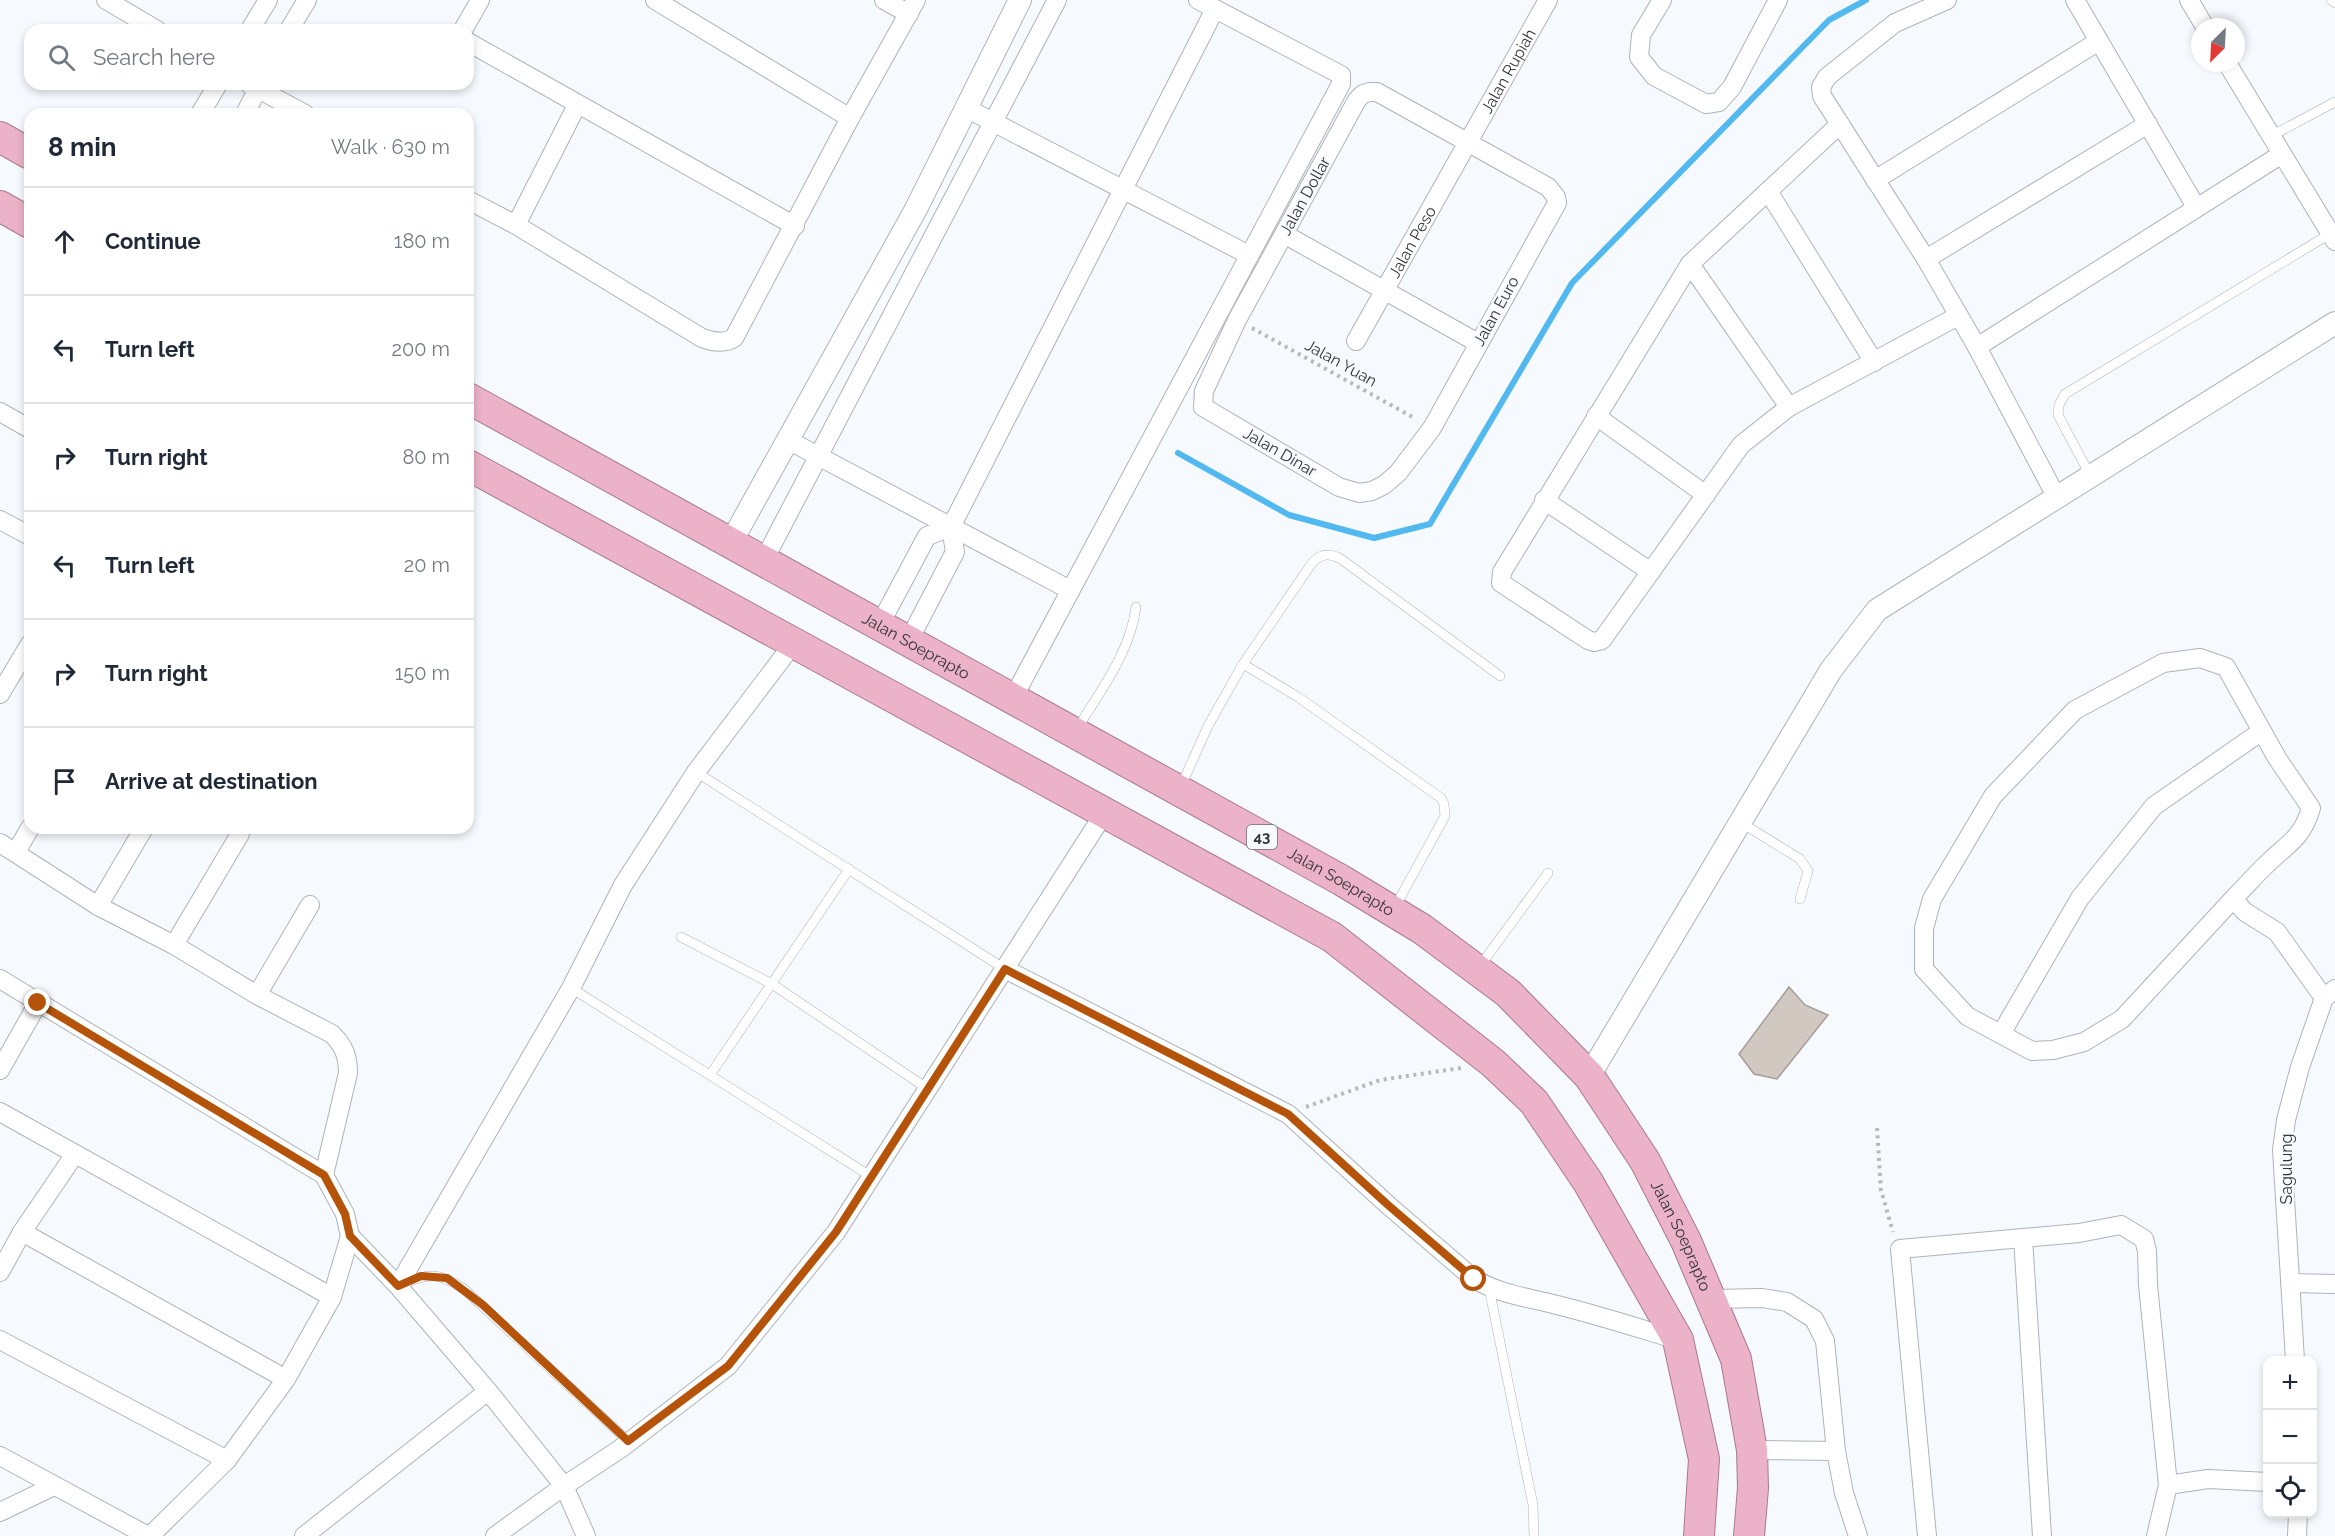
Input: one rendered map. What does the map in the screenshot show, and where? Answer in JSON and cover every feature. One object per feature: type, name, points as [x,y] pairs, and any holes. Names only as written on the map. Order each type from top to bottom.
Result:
[{"type":"highway","points":[[0,137],[24,151]]},
{"type":"highway","points":[[0,206],[24,220]]},
{"type":"highway","name":"Jalan Soeprapto","points":[[474,401],[879,627],[1341,880],[1422,929],[1508,993],[1589,1076],[1645,1161],[1686,1241],[1736,1359],[1752,1450],[1754,1488],[1749,1536]]},
{"type":"highway","points":[[474,468],[1332,937],[1493,1064],[1534,1102],[1588,1182],[1678,1340],[1704,1459],[1699,1536]]},
{"type":"street","points":[[106,0],[147,24]]},
{"type":"street","points":[[254,24],[268,0]]},
{"type":"street","points":[[293,24],[307,0]]},
{"type":"street","points":[[466,24],[480,0]]},
{"type":"street","points":[[655,0],[850,118]]},
{"type":"street","points":[[474,203],[516,225],[702,338],[728,342],[734,338],[850,118],[912,7],[884,0]]},
{"type":"street","points":[[730,544],[916,209],[1020,0]]},
{"type":"street","points":[[763,562],[1058,0]]},
{"type":"street","points":[[1012,700],[1341,84],[1341,75],[1198,0]]},
{"type":"street","name":"Jalan Rupiah","points":[[1468,141],[1548,0]]},
{"type":"street","points":[[1662,0],[1641,35],[1639,57],[1654,76],[1706,104],[1719,102],[1732,87],[1778,0]]},
{"type":"street","points":[[1947,0],[1895,23],[1827,77],[1821,87],[1822,96],[1926,259],[1977,347],[2057,498]]},
{"type":"street","points":[[2075,0],[2196,207]]},
{"type":"street","points":[[2189,0],[2200,18]]},
{"type":"street","points":[[908,642],[955,552],[951,527],[1215,9]]},
{"type":"street","points":[[1875,180],[2099,41]]},
{"type":"street","points":[[474,45],[795,226]]},
{"type":"street","points":[[2232,72],[2334,235]]},
{"type":"street","points":[[204,108],[214,90]]},
{"type":"street","points":[[246,108],[253,90]]},
{"type":"street","points":[[262,90],[294,108]]},
{"type":"street","name":"Jalan Dollar","points":[[1203,406],[1204,391],[1237,320],[1357,100],[1363,94],[1377,92],[1468,141]]},
{"type":"street","points":[[516,225],[577,105]]},
{"type":"street","points":[[966,108],[1250,255]]},
{"type":"street","points":[[1840,124],[1690,264],[1544,500],[1502,572],[1501,583],[1594,642],[1602,640],[1741,445],[1789,407],[1958,316]]},
{"type":"street","points":[[1926,259],[2148,124]]},
{"type":"street","name":"Jalan Peso","points":[[1356,341],[1468,141]]},
{"type":"street","name":"Jalan Euro","points":[[1359,493],[1372,491],[1384,485],[1398,473],[1432,428],[1557,203],[1556,197],[1548,187],[1468,141]]},
{"type":"street","points":[[1977,347],[2282,154]]},
{"type":"street","points":[[1768,191],[1874,362]]},
{"type":"street","points":[[1284,234],[1478,343]]},
{"type":"street","points":[[1690,264],[1789,407]]},
{"type":"street","points":[[1589,1076],[1831,670],[1877,610],[2335,323]]},
{"type":"street","name":"Jalan Dinar","points":[[1203,406],[1339,487],[1359,493]]},
{"type":"street","points":[[0,412],[24,426]]},
{"type":"street","points":[[1596,416],[1706,495]]},
{"type":"street","points":[[788,440],[1070,590]]},
{"type":"street","points":[[1544,500],[1651,572]]},
{"type":"street","points":[[0,520],[24,533]]},
{"type":"street","points":[[879,627],[927,536],[951,527]]},
{"type":"street","points":[[398,1286],[571,988],[623,885],[696,772],[793,644]]},
{"type":"street","points":[[0,694],[24,654]]},
{"type":"street","points":[[2200,658],[2226,668],[2277,758],[2311,808],[2306,825],[2296,838],[2268,862],[2234,899],[2122,1018],[2084,1042],[2053,1050],[2032,1051],[1966,1016],[1924,969],[1924,928],[1932,899],[1993,796],[2075,710],[2163,663],[2200,658]]},
{"type":"street","points":[[2001,1034],[2080,898],[2154,806],[2262,731]]},
{"type":"street","points":[[495,1536],[728,1366],[836,1232],[1105,813]]},
{"type":"street","points":[[24,833],[8,847],[98,906],[174,945],[257,995],[332,1034],[341,1044],[348,1057],[348,1073],[324,1175]]},
{"type":"street","points":[[98,906],[140,834]]},
{"type":"street","points":[[174,945],[240,834]]},
{"type":"street","points":[[2234,899],[2245,912],[2277,932],[2330,994]]},
{"type":"street","points":[[257,995],[310,905]]},
{"type":"street","points":[[1005,969],[1288,1114],[1388,1205],[1474,1279],[1489,1288],[1506,1295],[1557,1305],[1678,1340]]},
{"type":"street","points":[[0,979],[324,1175],[345,1214],[350,1236],[332,1297],[286,1379],[227,1460],[149,1536],[0,1456]]},
{"type":"street","name":"Sagulung","points":[[2295,1356],[2282,1150],[2286,1120],[2300,1067],[2330,994]]},
{"type":"street","points":[[0,1070],[38,1003]]},
{"type":"street","points":[[0,1112],[332,1297]]},
{"type":"street","points":[[0,1272],[22,1232],[75,1154]]},
{"type":"street","points":[[1927,1536],[1900,1249],[2079,1233],[2121,1226],[2144,1239],[2147,1251],[2148,1285],[2168,1485],[2156,1536]]},
{"type":"street","points":[[22,1232],[286,1379]]},
{"type":"street","points":[[350,1236],[398,1286],[488,1391],[564,1486],[586,1536]]},
{"type":"street","points":[[2023,1238],[2042,1536]]},
{"type":"street","points":[[2290,1283],[2335,1284]]},
{"type":"street","points":[[1711,1299],[1762,1298],[1787,1302],[1814,1319],[1825,1341],[1836,1451],[1844,1492],[1858,1536]]},
{"type":"street","points":[[0,1340],[227,1460]]},
{"type":"street","points":[[316,1532],[488,1391]]},
{"type":"street","points":[[1752,1450],[1836,1451]]},
{"type":"street","points":[[2168,1485],[2208,1479],[2263,1482]]},
{"type":"street","points":[[0,1512],[54,1486]]},
{"type":"street","points":[[2298,1518],[2298,1536]]},
{"type":"lane","points":[[2331,0],[2335,3]]},
{"type":"lane","points":[[2271,136],[2335,102]]},
{"type":"lane","points":[[2090,477],[2058,415],[2059,405],[2065,394],[2334,235]]},
{"type":"lane","points":[[1179,791],[1208,726],[1243,664],[1312,563],[1320,556],[1327,555],[1341,559],[1500,676]]},
{"type":"lane","points":[[1074,734],[1126,646],[1136,607]]},
{"type":"lane","points":[[1243,664],[1298,697],[1437,794],[1444,804],[1445,816],[1392,911]]},
{"type":"lane","points":[[696,772],[1005,969]]},
{"type":"lane","points":[[1740,822],[1800,859],[1808,871],[1800,899]]},
{"type":"lane","points":[[710,1075],[849,869]]},
{"type":"lane","points":[[1477,970],[1548,873]]},
{"type":"lane","points":[[681,937],[772,984],[928,1089]]},
{"type":"lane","points":[[571,988],[872,1177]]},
{"type":"lane","points":[[398,1286],[421,1276],[447,1278],[483,1305],[628,1441]]},
{"type":"lane","points":[[1489,1288],[1533,1504],[1534,1536]]},
{"type":"path","name":"Jalan Yuan","points":[[1237,320],[1432,428]]},
{"type":"path","points":[[1288,1114],[1380,1080],[1493,1064]]},
{"type":"path","points":[[1878,1128],[1881,1191],[1900,1249]]},
{"type":"building","points":[[1789,987],[1805,1005],[1828,1015],[1777,1079],[1754,1074],[1739,1054]]},
{"type":"waterway","points":[[1178,453],[1289,515],[1374,538],[1430,524],[1572,283],[1829,20],[1866,0]]},
{"type":"route","points":[[38,1003],[324,1175],[345,1214],[350,1236],[398,1286],[421,1276],[447,1278],[464,1289],[628,1441],[728,1366],[836,1232],[1005,969],[1288,1114],[1474,1279]]}]
